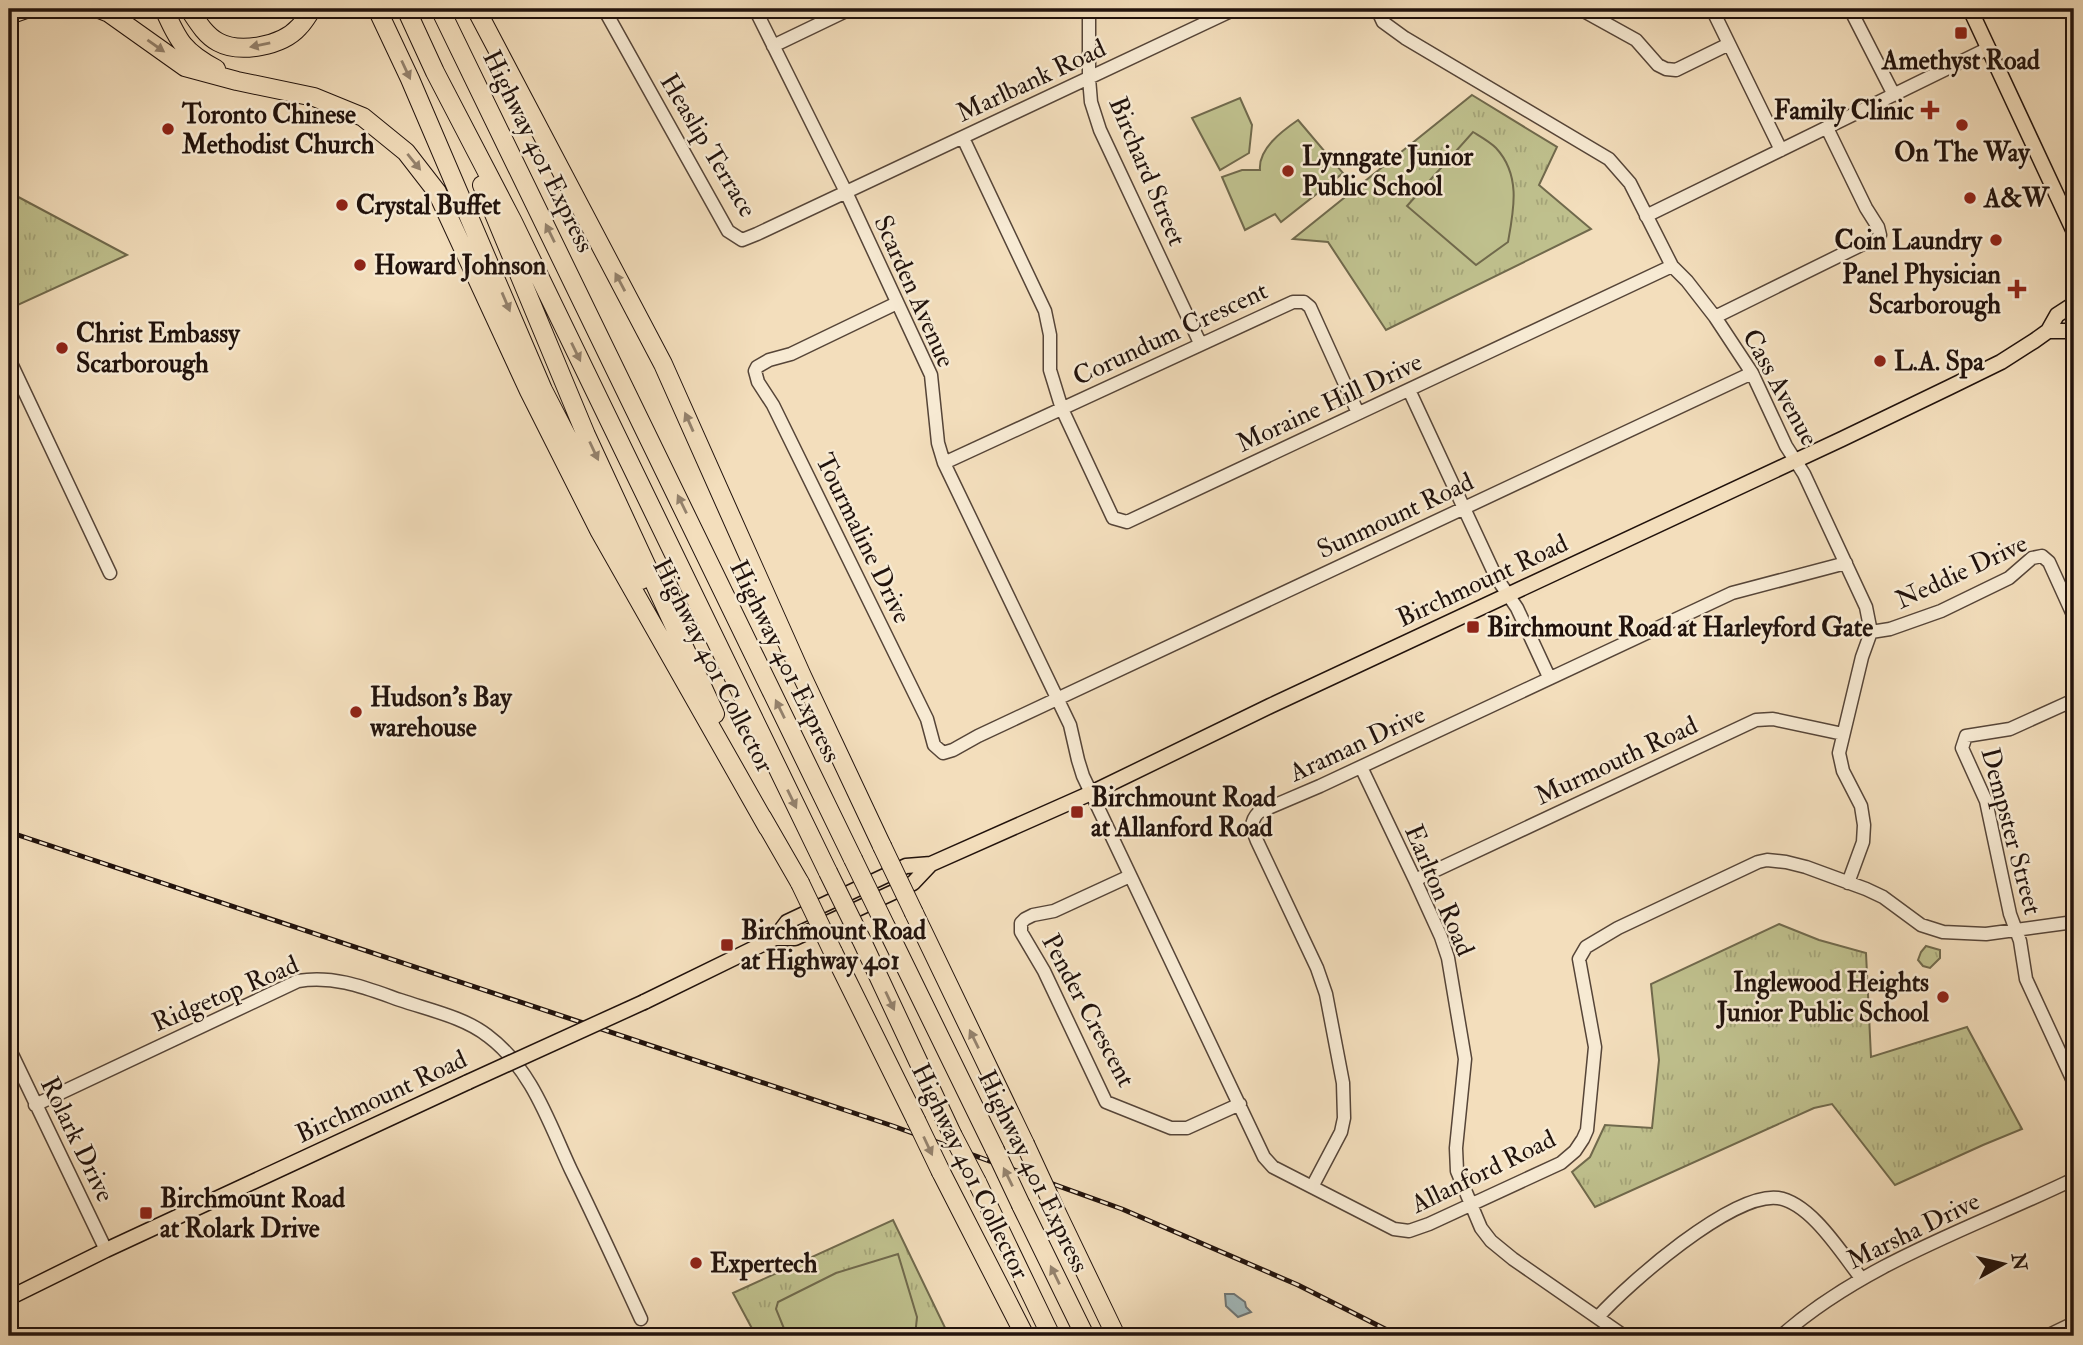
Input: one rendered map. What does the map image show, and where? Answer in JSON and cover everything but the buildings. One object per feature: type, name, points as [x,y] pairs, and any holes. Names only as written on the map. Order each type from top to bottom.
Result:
[{"type":"highway","points":[[9,15],[26,9]]},
{"type":"highway","points":[[99,9],[109,13],[186,67],[314,97],[363,117],[406,152],[438,192],[529,391],[599,530],[768,828]]},
{"type":"highway","points":[[164,9],[177,39],[199,60],[237,81]]},
{"type":"highway","points":[[189,9],[201,27],[218,42],[244,48],[282,39],[298,28],[312,9]]},
{"type":"highway","name":"Highway 401 Collector","points":[[377,9],[416,91],[543,390],[768,828],[800,883],[944,1178],[1025,1336]]},
{"type":"highway","name":"Highway 401 Express","points":[[406,9],[435,72],[513,222],[1051,1336]]},
{"type":"highway","name":"Highway 401 Express","points":[[440,9],[1085,1336]]},
{"type":"highway","points":[[476,9],[663,364],[802,676],[1116,1336]]},
{"type":"highway","points":[[484,9],[509,74]]},
{"type":"highway","points":[[435,72],[586,435],[768,828]]},
{"type":"highway","points":[[944,1178],[1012,1336]]},
{"type":"highway","points":[[1103,1310],[1125,1336]]},
{"type":"main road","points":[[1970,9],[2074,232]]},
{"type":"main road","name":"Birchmount Road","points":[[9,1298],[106,1250],[644,1002],[775,938],[788,922],[906,866],[931,864],[1091,793],[2001,362],[2049,331],[2057,315],[2074,304]]},
{"type":"main road","name":"Birchmount Road","points":[[2049,331],[2068,331],[2074,327]]},
{"type":"street","name":"Heaslip Terrace","points":[[604,9],[728,231],[742,240],[846,192]]},
{"type":"street","name":"Scarden Avenue","points":[[755,9],[846,192],[931,376],[938,443],[944,463],[1070,724],[1078,760],[1091,793]]},
{"type":"street","points":[[773,46],[850,9]]},
{"type":"street","name":"Birchard Street","points":[[1087,9],[1091,102],[1100,130],[1200,343]]},
{"type":"street","name":"Marlbank Road","points":[[846,192],[1235,9]]},
{"type":"street","name":"Cass Avenue","points":[[1377,9],[1383,22],[1405,38],[1609,159],[1630,183],[1672,266],[1715,317],[1752,373],[1846,563],[1866,607],[1871,632]]},
{"type":"street","points":[[1580,9],[1636,40],[1658,65],[1666,69],[1676,70],[1729,44]]},
{"type":"street","points":[[1712,9],[1781,150]]},
{"type":"street","points":[[1850,9],[1894,95]]},
{"type":"street","points":[[1646,216],[1989,48]]},
{"type":"street","points":[[1715,317],[1861,245],[1875,241],[1880,235],[1878,226],[1827,128]]},
{"type":"street","name":"Moraine Hill Drive","points":[[963,138],[1045,311],[1050,335],[1049,370],[1062,409],[1113,518],[1127,522],[1672,266]]},
{"type":"street","name":"Corundum Crescent","points":[[944,463],[1293,302],[1304,302],[1310,307],[1358,413]]},
{"type":"street","name":"Tourmaline Drive","points":[[897,303],[791,354],[762,363],[755,371],[758,382],[779,417],[927,719],[937,749],[943,753],[949,752],[1058,698]]},
{"type":"street","points":[[9,359],[110,573]]},
{"type":"street","name":"Sunmount Road","points":[[1058,698],[1752,373]]},
{"type":"street","points":[[1409,390],[1496,577],[1517,608],[1549,677]]},
{"type":"street","name":"Neddie Drive","points":[[1871,632],[1941,611],[2009,578],[2032,558],[2042,556],[2049,562],[2074,618]]},
{"type":"street","name":"Araman Drive","points":[[1312,1187],[1341,1132],[1344,1118],[1343,1083],[1326,994],[1317,968],[1257,841],[1252,823],[1254,817],[1259,812],[1732,593],[1846,563]]},
{"type":"street","points":[[1848,883],[1863,842],[1864,824],[1861,806],[1843,771],[1839,753],[1862,657],[1871,632]]},
{"type":"street","name":"Dempster Street","points":[[2074,699],[2010,730],[1966,736],[1962,748],[1986,801],[2015,930],[2020,941],[2025,979],[2074,1083]]},
{"type":"street","name":"Murmouth Road","points":[[1415,880],[1756,720],[1783,721],[1843,734]]},
{"type":"street","name":"Earlton Road","points":[[1361,767],[1441,937],[1448,958],[1465,1059],[1457,1171],[1481,1228],[1491,1241],[1624,1336]]},
{"type":"street","name":"Allanford Road","points":[[1091,793],[1268,1162],[1280,1172],[1400,1231],[1419,1228],[1472,1204],[1561,1163],[1575,1151],[1587,1130],[1595,1048],[1579,960],[1586,947],[1637,918],[1746,867],[1767,860],[1806,867],[1883,897],[1907,916],[1928,928],[1943,932],[1970,934],[2074,922]]},
{"type":"street","name":"Pender Crescent","points":[[1130,876],[1054,911],[1024,919],[1021,932],[1044,971],[1106,1102],[1178,1129],[1240,1104]]},
{"type":"street","name":"Ridgetop Road","points":[[35,1105],[298,981],[327,979],[354,984],[476,1028],[512,1059],[532,1087],[550,1121],[642,1319]]},
{"type":"street","name":"Rolark Drive","points":[[9,1048],[106,1250]]},
{"type":"street","name":"Marsha Drive","points":[[1781,1336],[1861,1278],[2074,1179]]},
{"type":"street","points":[[1598,1317],[1672,1251],[1732,1210],[1758,1201],[1778,1198],[1802,1210],[1821,1227],[1861,1278]]},
{"type":"street","points":[[2046,1336],[2074,1324]]},
{"type":"green space","points":[[1472,95],[1557,147],[1539,185],[1591,229],[1386,330],[1328,242],[1293,239]]},
{"type":"green space","points":[[1240,98],[1252,125],[1249,153],[1220,170],[1192,118]]},
{"type":"green space","points":[[1298,120],[1343,173],[1281,222],[1275,214],[1245,230],[1222,177],[1242,170],[1260,170],[1260,162],[1267,148],[1278,135]]},
{"type":"green space","points":[[1473,132],[1494,146],[1504,158],[1514,193],[1508,242],[1476,265],[1407,206]]},
{"type":"green space","points":[[9,192],[127,255],[9,309]]},
{"type":"green space","points":[[1779,924],[1819,940],[1866,953],[1871,1057],[1967,1027],[2022,1129],[1895,1185],[1832,1104],[1814,1108],[1595,1207],[1572,1172],[1590,1157],[1605,1125],[1652,1128],[1659,1060],[1651,984]]},
{"type":"green space","points":[[1926,946],[1940,950],[1940,958],[1930,968],[1923,966],[1918,960]]},
{"type":"green space","points":[[893,1220],[949,1336],[756,1336],[733,1293]]},
{"type":"green space","points":[[898,1254],[917,1317],[915,1336],[787,1336],[776,1309],[778,1302],[836,1273]]},
{"type":"water","points":[[1225,1294],[1234,1294],[1245,1302],[1251,1312],[1238,1317],[1226,1306]]},
{"type":"railway","points":[[9,832],[893,1126],[1122,1209],[1298,1285],[1399,1336]]},
{"type":"place","name":"Amethyst Road","points":[[1961,33]]},
{"type":"place","name":"Family Clinic","points":[[1930,110]]},
{"type":"place","name":"On The Way","points":[[1962,125]]},
{"type":"place","name":"Toronto Chinese Methodist Church","points":[[168,129]]},
{"type":"place","name":"Lynngate Junior Public School","points":[[1288,171]]},
{"type":"place","name":"A&W","points":[[1970,198]]},
{"type":"place","name":"Crystal Buffet","points":[[342,205]]},
{"type":"place","name":"Coin Laundry","points":[[1996,240]]},
{"type":"place","name":"Howard Johnson","points":[[360,265]]},
{"type":"place","name":"Panel Physician Scarborough","points":[[2017,289]]},
{"type":"place","name":"Christ Embassy Scarborough","points":[[62,348]]},
{"type":"place","name":"L.A. Spa","points":[[1880,361]]},
{"type":"place","name":"Birchmount Road at Harleyford Gate","points":[[1473,627]]},
{"type":"place","name":"Hudson's Bay warehouse","points":[[356,712]]},
{"type":"place","name":"Birchmount Road at Allanford Road","points":[[1077,812]]},
{"type":"place","name":"Birchmount Road at Highway 401","points":[[727,945]]},
{"type":"place","name":"Inglewood Heights Junior Public School","points":[[1943,997]]},
{"type":"place","name":"Birchmount Road at Rolark Drive","points":[[146,1213]]},
{"type":"place","name":"Expertech","points":[[696,1263]]}]
